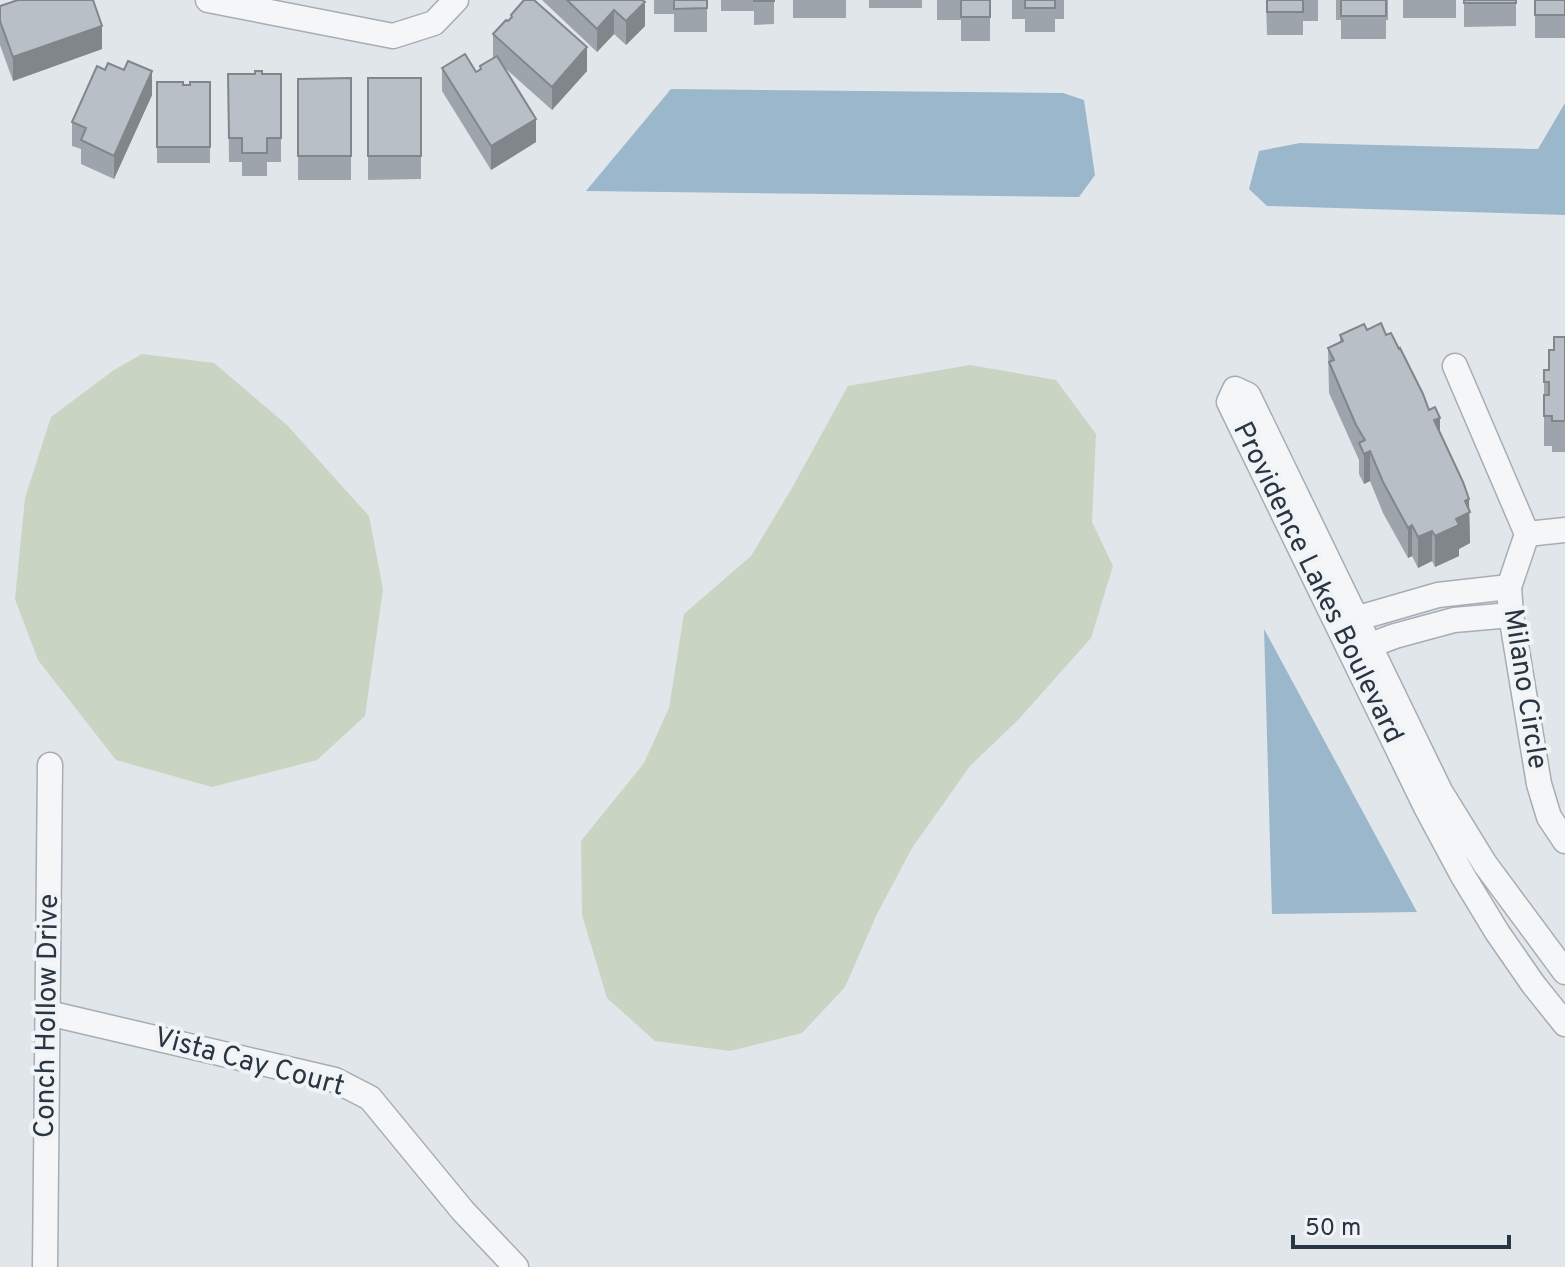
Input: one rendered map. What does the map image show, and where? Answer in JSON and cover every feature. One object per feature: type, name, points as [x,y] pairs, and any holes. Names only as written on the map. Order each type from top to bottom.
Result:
[{"type":"street","points":[[208,0],[393,36],[434,23],[456,0]]},
{"type":"street","points":[[1455,366],[1527,534],[1565,530]]},
{"type":"street","name":"Providence Lakes Boulevard","points":[[1565,972],[1485,864],[1440,791],[1248,395],[1235,389],[1229,402],[1426,807],[1497,932],[1565,1024]]},
{"type":"street","name":"Milano Circle","points":[[1527,534],[1509,587],[1511,615],[1539,784],[1549,817],[1565,841]]},
{"type":"street","points":[[1355,619],[1438,595],[1509,587]]},
{"type":"street","points":[[1368,646],[1454,620],[1511,615]]},
{"type":"street","name":"Conch Hollow Drive","points":[[45,1267],[50,765]]},
{"type":"street","name":"Vista Cay Court","points":[[48,1013],[335,1080],[370,1098],[463,1211],[516,1267]]},
{"type":"green space","points":[[142,354],[214,363],[287,425],[369,516],[383,589],[365,716],[317,760],[212,787],[116,760],[38,660],[15,599],[25,498],[51,417],[114,370]]},
{"type":"green space","points":[[970,365],[1056,380],[1096,434],[1092,522],[1113,566],[1091,638],[1018,720],[970,766],[912,848],[877,914],[845,987],[802,1033],[730,1051],[655,1041],[607,998],[582,915],[581,841],[644,763],[669,708],[684,614],[751,556],[848,386]]},
{"type":"water","points":[[671,89],[1063,93],[1084,100],[1095,175],[1079,197],[586,191]]},
{"type":"water","points":[[1565,103],[1565,215],[1267,206],[1249,189],[1259,151],[1300,143],[1538,149]]},
{"type":"water","points":[[1264,629],[1417,912],[1272,914]]},
{"type":"building","points":[[18,0],[93,0],[102,26],[13,57],[0,21],[0,6]]},
{"type":"building","points":[[524,0],[534,0],[587,47],[552,87],[493,34],[512,17]]},
{"type":"building","points":[[567,0],[645,2],[626,21],[614,10],[597,29]]},
{"type":"building","points":[[674,0],[707,0],[707,8],[674,9]]},
{"type":"building","points":[[961,0],[990,0],[990,17],[961,17]]},
{"type":"building","points":[[1025,0],[1055,0],[1055,8],[1025,8]]},
{"type":"building","points":[[1267,0],[1303,0],[1303,12],[1267,12]]},
{"type":"building","points":[[1341,0],[1386,0],[1386,16],[1341,16]]},
{"type":"building","points":[[1464,0],[1516,0],[1516,3],[1464,3]]},
{"type":"building","points":[[1535,0],[1565,0],[1565,15],[1535,15]]},
{"type":"building","points":[[465,54],[476,72],[497,56],[536,119],[491,146],[442,68]]},
{"type":"building","points":[[128,61],[152,71],[114,156],[81,140],[86,128],[72,122],[97,66],[105,70],[108,63],[124,70]]},
{"type":"building","points":[[255,71],[281,74],[281,138],[267,138],[267,153],[242,153],[242,138],[229,138],[228,74],[255,74]]},
{"type":"building","points":[[351,78],[351,156],[298,156],[298,79]]},
{"type":"building","points":[[368,78],[421,78],[421,156],[368,156]]},
{"type":"building","points":[[157,82],[190,85],[190,82],[210,82],[210,147],[157,147]]},
{"type":"building","points":[[1381,323],[1386,335],[1391,333],[1400,348],[1429,410],[1435,407],[1440,418],[1434,420],[1469,499],[1465,501],[1470,512],[1456,519],[1459,525],[1435,536],[1432,531],[1418,537],[1412,525],[1408,528],[1370,451],[1364,454],[1359,443],[1365,440],[1329,362],[1334,360],[1328,348],[1343,341],[1340,335],[1364,324],[1367,330]]},
{"type":"building","points":[[1554,337],[1565,337],[1565,421],[1552,421],[1552,416],[1544,416],[1544,395],[1549,395],[1549,382],[1544,382],[1544,370],[1549,370],[1549,350],[1554,350]]}]
